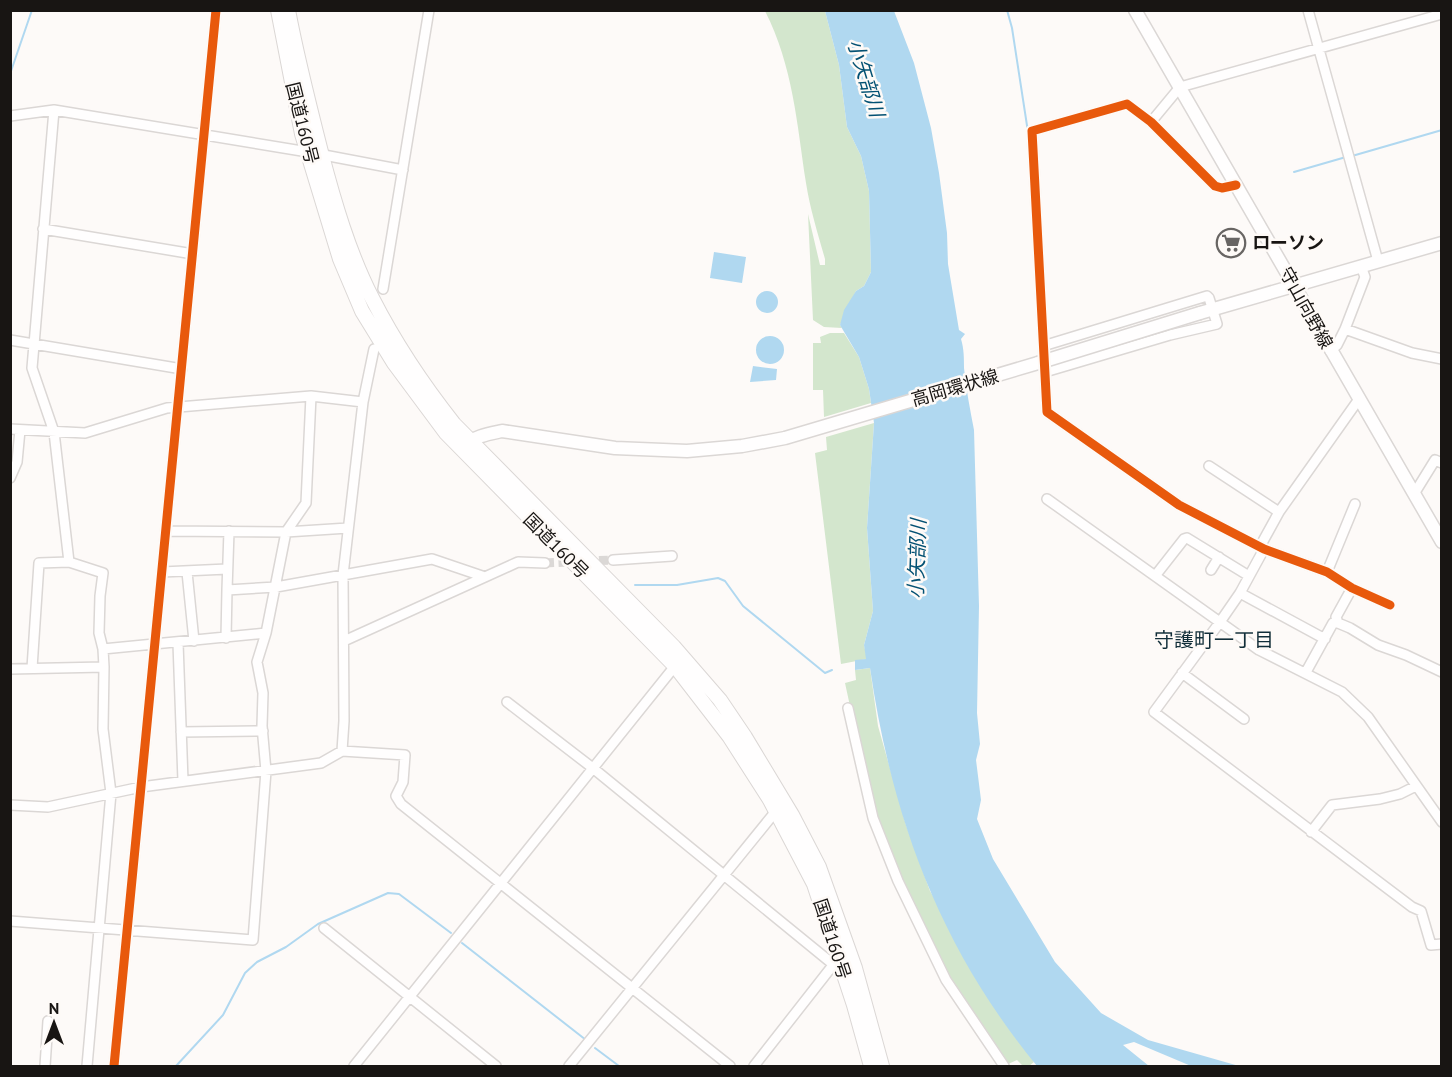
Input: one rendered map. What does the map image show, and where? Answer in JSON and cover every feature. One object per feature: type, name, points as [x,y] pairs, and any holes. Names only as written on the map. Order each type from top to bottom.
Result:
[{"type":"highway","name":"国道160号","points":[[278,10],[302,134],[340,259],[362,311],[394,363],[446,433],[466,445],[674,647],[720,700],[792,815],[819,867],[855,968],[882,1066]]},
{"type":"highway","name":"国道160号","points":[[288,10],[322,155],[342,223],[358,268],[372,298],[396,341],[466,445],[675,666],[729,736],[776,811],[814,884],[870,1066]]},
{"type":"main road","name":"守山向野線","points":[[1136,10],[1330,351],[1442,542]]},
{"type":"main road","name":"高岡環状線","points":[[466,445],[486,434],[502,431],[615,448],[687,451],[742,446],[785,438],[1018,370],[1041,367],[1200,313],[1442,243]]},
{"type":"street","points":[[114,1066],[216,10]]},
{"type":"street","points":[[383,289],[429,10]]},
{"type":"street","points":[[1308,10],[1378,261]]},
{"type":"street","points":[[1151,122],[1180,87],[1442,14]]},
{"type":"street","points":[[1236,184],[1222,188],[1215,186],[1151,122],[1127,104],[1032,131],[1043,346],[1041,367],[1047,412],[1179,505],[1264,549],[1327,572],[1352,588],[1390,606]]},
{"type":"street","points":[[54,110],[32,368],[54,432],[69,562]]},
{"type":"street","points":[[10,116],[54,110],[403,170]]},
{"type":"street","points":[[43,229],[193,255]]},
{"type":"street","points":[[1330,351],[1337,345],[1345,329],[1365,277],[1361,266]]},
{"type":"street","points":[[1041,367],[1217,324],[1207,296],[1043,346]]},
{"type":"street","points":[[1345,329],[1412,353],[1442,359]]},
{"type":"street","points":[[10,340],[182,369]]},
{"type":"street","points":[[342,750],[344,721],[343,575],[363,402],[374,349]]},
{"type":"street","points":[[10,478],[17,462],[15,430],[85,433],[167,408],[311,396],[363,402]]},
{"type":"street","points":[[10,921],[253,940],[266,771],[263,693],[257,662],[266,633],[286,532],[306,503],[311,396]]},
{"type":"street","points":[[1359,399],[1279,512],[1262,543],[1264,549],[1240,593],[1154,712],[1311,832],[1412,907],[1421,911],[1431,945],[1442,944]]},
{"type":"street","points":[[1414,494],[1435,460],[1442,463]]},
{"type":"street","points":[[1209,466],[1279,512]]},
{"type":"street","points":[[1047,499],[1259,650],[1342,692],[1368,717],[1442,822]]},
{"type":"street","points":[[1327,572],[1355,504]]},
{"type":"street","points":[[166,531],[286,532],[348,528]]},
{"type":"street","points":[[226,638],[229,531]]},
{"type":"street","points":[[1155,576],[1187,538],[1249,576]]},
{"type":"street","points":[[613,560],[672,556]]},
{"type":"street","points":[[1211,570],[1219,557]]},
{"type":"street","points":[[227,590],[276,587],[432,559],[485,577]]},
{"type":"street","points":[[32,668],[39,563],[69,562],[103,573],[99,633],[104,667],[103,729],[111,793],[87,1066]]},
{"type":"street","points":[[344,640],[518,562],[545,563]]},
{"type":"street","points":[[162,572],[228,569]]},
{"type":"street","points":[[188,572],[194,641]]},
{"type":"street","points":[[1338,623],[1336,617],[1352,588]]},
{"type":"street","points":[[1240,593],[1325,639]]},
{"type":"street","points":[[1306,672],[1333,623],[1350,628],[1378,645],[1442,672]]},
{"type":"street","points":[[103,649],[266,633]]},
{"type":"street","points":[[177,643],[183,781]]},
{"type":"street","points":[[354,1066],[675,666]]},
{"type":"street","points":[[10,669],[104,667]]},
{"type":"street","points":[[1182,674],[1244,719]]},
{"type":"street","points":[[507,702],[594,769],[723,876],[836,961],[754,1066]]},
{"type":"street","points":[[848,708],[873,818],[898,881],[946,980],[1004,1066]]},
{"type":"street","points":[[181,732],[263,731]]},
{"type":"street","points":[[10,805],[48,807],[141,787],[321,763],[342,750],[405,755],[403,782],[396,796],[401,804],[730,1066]]},
{"type":"street","points":[[1311,832],[1332,805],[1380,799],[1400,794],[1416,786]]},
{"type":"street","points":[[570,1066],[776,811]]},
{"type":"street","points":[[324,928],[496,1066]]},
{"type":"street","points":[[45,1066],[48,1021]]},
{"type":"green space","points":[[765,11],[825,11],[839,65],[847,127],[861,156],[869,191],[871,272],[864,286],[856,291],[840,325],[842,328],[824,327],[813,320],[808,214],[820,265],[825,265],[825,259],[808,193],[788,74]]},
{"type":"green space","points":[[830,333],[844,333],[859,357],[871,403],[824,417],[823,390],[813,390],[813,343],[821,343],[820,337]]},
{"type":"green space","points":[[874,423],[867,528],[873,611],[864,645],[867,659],[841,664],[815,453],[827,450],[826,437]]},
{"type":"green space","points":[[870,668],[878,726],[906,825],[930,891],[1034,1062],[1029,1066],[1023,1066],[1017,1060],[1006,1065],[958,994],[911,902],[880,825],[866,780],[845,683],[856,680],[855,670]]},
{"type":"water","name":"小矢部川","points":[[825,11],[894,11],[914,63],[931,128],[947,233],[948,264],[959,330],[965,334],[961,339],[974,430],[979,606],[977,713],[980,744],[976,760],[981,800],[977,819],[993,859],[1055,962],[1101,1013],[1148,1040],[1239,1066],[1191,1066],[1134,1042],[1123,1045],[1149,1066],[1037,1066],[1003,1021],[973,975],[947,928],[925,879],[892,777],[870,668],[855,670],[855,660],[866,659],[864,645],[873,611],[867,528],[874,423],[869,389],[859,357],[840,325],[844,310],[856,291],[864,286],[871,272],[869,191],[861,156],[847,127],[839,65]]},
{"type":"water","points":[[714,252],[746,257],[742,283],[710,278]]},
{"type":"water","points":[[763,291],[771,291],[778,298],[778,306],[771,313],[763,313],[756,306],[756,298]]},
{"type":"water","points":[[770,336],[780,340],[784,350],[780,360],[770,364],[760,360],[756,350],[760,340]]},
{"type":"water","points":[[753,366],[777,369],[776,380],[750,382]]},
{"type":"waterway","points":[[10,74],[32,10]]},
{"type":"waterway","points":[[1007,10],[1012,28],[1028,132]]},
{"type":"waterway","points":[[1352,156],[1442,130]]},
{"type":"waterway","points":[[1294,172],[1346,157]]},
{"type":"waterway","points":[[635,585],[677,585],[718,578],[725,581],[743,606],[825,673],[832,670]]},
{"type":"waterway","points":[[176,1066],[223,1015],[245,973],[257,962],[286,947],[318,924],[388,893],[399,894],[451,933]]},
{"type":"waterway","points":[[462,943],[586,1040]]},
{"type":"waterway","points":[[595,1048],[619,1066]]},
{"type":"tunnel","points":[[545,563],[613,560]]},
{"type":"cycle path","points":[[114,1066],[216,10]]},
{"type":"cycle path","points":[[1236,185],[1222,188],[1215,186],[1151,122],[1127,104],[1032,131],[1047,412],[1179,505],[1264,549],[1327,572],[1352,588],[1390,605]]},
{"type":"place","name":"ローソン","points":[[1231,243]]},
{"type":"district","name":"守護町一丁目","points":[[1214,640]]}]
